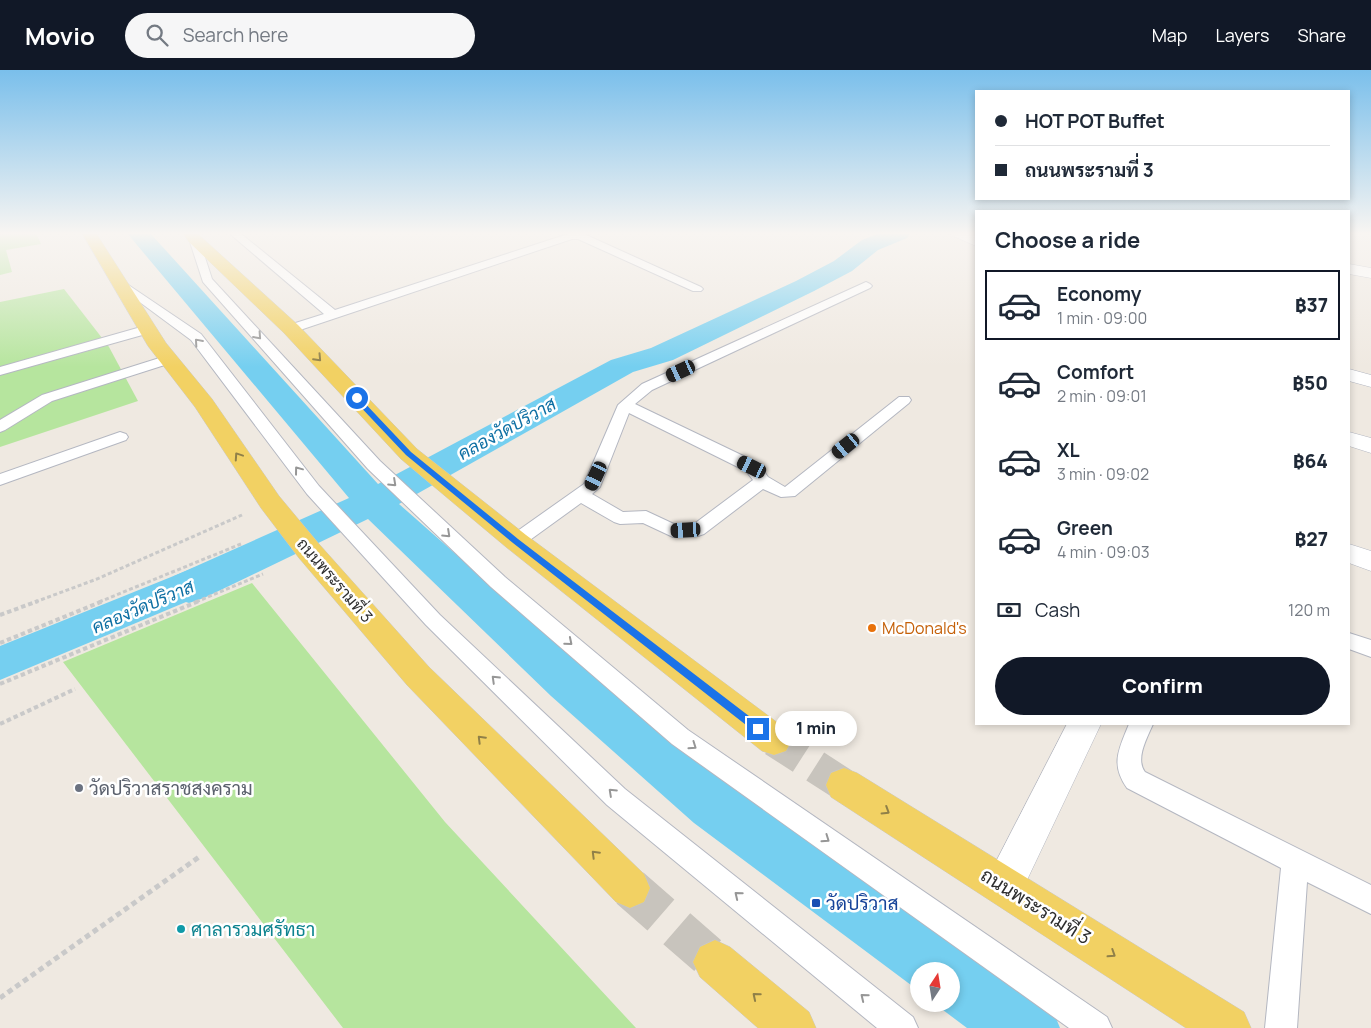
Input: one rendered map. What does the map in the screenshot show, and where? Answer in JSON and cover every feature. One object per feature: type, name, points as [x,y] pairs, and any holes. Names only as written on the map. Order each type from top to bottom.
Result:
[{"type":"main road","name":"ถนนพระรามที่ 3","points":[[116,278],[168,360],[204,404],[270,502],[309,551],[418,676],[630,888]]},
{"type":"main road","points":[[236,278],[291,329],[409,454],[516,541],[774,740]]},
{"type":"main road","name":"ถนนพระรามที่ 3","points":[[844,786],[1004,885],[1228,1028]]},
{"type":"main road","points":[[715,962],[793,1028]]},
{"type":"street","points":[[1350,376],[1371,381]]},
{"type":"street","points":[[1350,439],[1371,446]]},
{"type":"street","points":[[1350,553],[1371,560]]},
{"type":"street","points":[[1004,885],[1084,725]]},
{"type":"lane","points":[[206,278],[374,465],[498,582],[680,737],[1096,1028]]},
{"type":"lane","points":[[288,278],[333,315]]},
{"type":"lane","points":[[291,329],[445,278]]},
{"type":"lane","points":[[672,278],[697,289]]},
{"type":"lane","points":[[118,281],[196,338],[313,490],[329,508],[433,620],[616,797],[902,1028]]},
{"type":"lane","points":[[516,541],[591,487],[625,405],[647,387],[866,286]]},
{"type":"lane","points":[[0,372],[148,329]]},
{"type":"lane","points":[[0,427],[47,398],[168,360]]},
{"type":"lane","points":[[625,405],[752,467],[762,481],[781,492],[788,492],[904,400]]},
{"type":"lane","points":[[0,480],[120,437]]},
{"type":"lane","points":[[580,495],[620,518],[646,518],[673,531],[698,530],[762,481]]},
{"type":"lane","points":[[1350,640],[1371,649]]},
{"type":"lane","points":[[1141,725],[1129,756],[1128,767],[1131,775],[1136,780],[1371,900]]},
{"type":"lane","points":[[1280,1028],[1295,862]]},
{"type":"path","points":[[0,615],[98,579],[270,502]]},
{"type":"path","points":[[0,643],[240,544]]},
{"type":"path","points":[[0,684],[263,574]]},
{"type":"path","points":[[0,724],[76,689]]},
{"type":"path","points":[[0,998],[199,857]]},
{"type":"green space","points":[[64,289],[109,347],[138,401],[0,447],[0,302]]},
{"type":"green space","points":[[252,583],[445,822],[636,1028],[343,1028],[63,662]]},
{"type":"water","points":[[233,552],[248,576],[0,680],[0,646]]},
{"type":"waterway","points":[[177,278],[373,502]]},
{"type":"waterway","name":"คลองวัดปริวาส","points":[[373,502],[622,366],[662,354],[821,278]]},
{"type":"waterway","name":"คลองวัดปริวาส","points":[[189,587],[373,502]]},
{"type":"waterway","points":[[373,502],[568,682],[714,804],[934,962]]},
{"type":"waterway","points":[[960,981],[1025,1028]]},
{"type":"tunnel","points":[[774,740],[844,785]]},
{"type":"tunnel","points":[[630,888],[715,962]]},
{"type":"place","name":"McDonald's","points":[[872,628]]},
{"type":"place","name":"วัดปริวาสราชสงคราม","points":[[79,788]]},
{"type":"place","name":"วัดปริวาส","points":[[816,903]]},
{"type":"place","name":"ศาลารวมศรัทธา","points":[[181,929]]},
{"type":"route","points":[[357,398],[409,454],[516,541],[758,729]]}]
